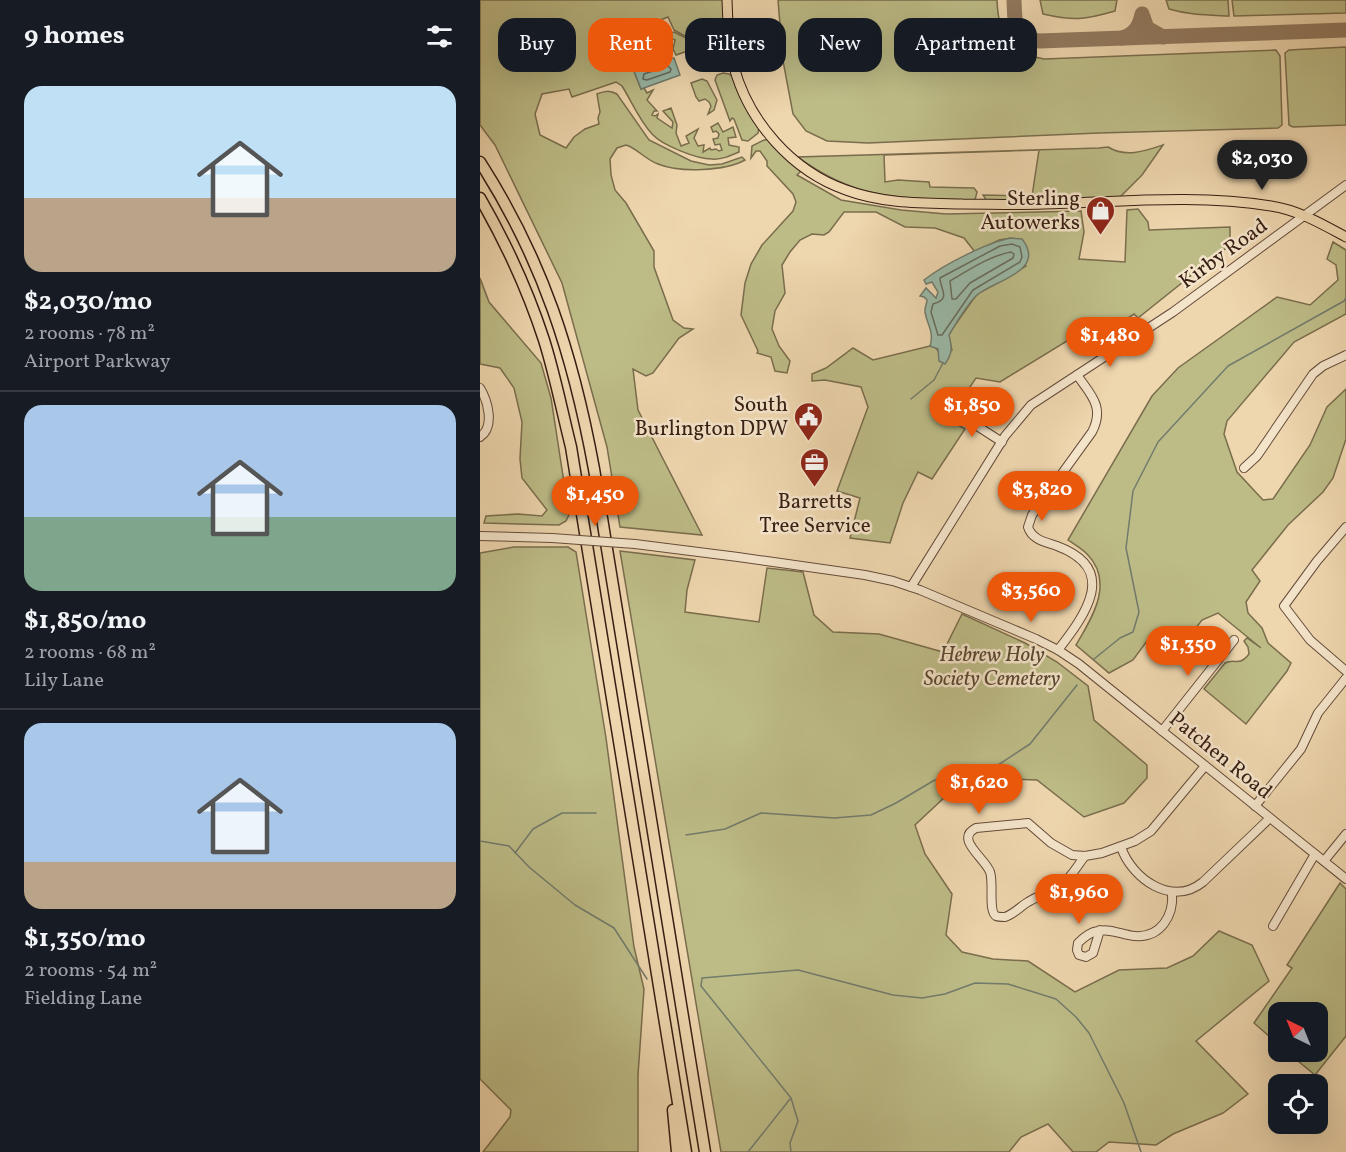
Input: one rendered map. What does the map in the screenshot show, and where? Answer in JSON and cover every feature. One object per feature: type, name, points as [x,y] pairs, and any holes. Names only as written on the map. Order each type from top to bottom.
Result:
[{"type":"highway","points":[[480,162],[515,221],[540,274],[566,345],[580,398],[705,1152]]},
{"type":"highway","points":[[480,198],[501,236],[526,292],[544,341],[559,394],[573,458],[686,1152]]},
{"type":"highway","points":[[667,1029],[677,1152]]},
{"type":"main road","points":[[727,0],[728,34],[734,66],[754,112],[785,152],[811,172],[844,190],[878,199],[928,203],[1025,205],[1158,200],[1242,202],[1278,207],[1305,215],[1346,237]]},
{"type":"street","name":"Kirby Road","points":[[911,587],[1002,442],[1031,405],[1173,312],[1346,185]]},
{"type":"street","points":[[1244,468],[1257,456],[1313,374],[1323,366],[1346,355]]},
{"type":"street","points":[[1058,650],[1087,607],[1092,593],[1092,578],[1088,567],[1079,557],[1034,537],[1028,527],[1032,515],[1092,432],[1098,419],[1096,404],[1077,375]]},
{"type":"street","points":[[480,388],[489,422],[487,431],[480,437]]},
{"type":"street","points":[[957,412],[1002,442]]},
{"type":"street","points":[[1346,527],[1317,561],[1284,606],[1310,640],[1346,671]]},
{"type":"street","name":"Patchen Road","points":[[480,536],[552,537],[690,550],[864,575],[911,587],[1058,650],[1346,879]]},
{"type":"street","points":[[1162,731],[1234,640]]},
{"type":"street","points":[[1255,806],[1301,749],[1318,713],[1346,678]]},
{"type":"street","points":[[1085,856],[1057,889],[1030,901],[1008,915],[999,917],[991,910],[993,883],[990,871],[984,860],[969,845],[968,837],[976,828],[1028,823],[1072,855],[1085,856],[1121,847],[1151,831],[1205,766]]},
{"type":"street","points":[[1121,847],[1126,860],[1135,871],[1154,885],[1172,893],[1187,891],[1198,886],[1270,818]]},
{"type":"street","points":[[1324,861],[1346,834]]},
{"type":"street","points":[[1273,926],[1291,896],[1298,879],[1315,854]]},
{"type":"street","points":[[1100,930],[1112,930],[1137,936],[1153,932],[1162,926],[1171,912],[1172,893]]},
{"type":"green space","points":[[480,0],[723,0],[725,18],[685,18],[685,36],[674,30],[673,18],[668,17],[588,18],[588,72],[634,72],[641,89],[644,88],[647,93],[653,90],[647,100],[657,111],[654,111],[652,115],[658,114],[657,118],[672,128],[673,122],[663,111],[671,108],[681,146],[689,143],[686,136],[698,129],[694,138],[698,146],[704,145],[703,152],[710,148],[711,150],[722,150],[720,144],[715,145],[713,139],[718,138],[719,134],[716,131],[713,132],[711,127],[718,123],[723,132],[733,127],[736,137],[728,138],[729,145],[739,147],[739,152],[722,158],[705,158],[663,143],[647,129],[622,86],[616,82],[572,97],[569,89],[542,94],[535,114],[540,135],[566,148],[574,137],[585,129],[599,124],[597,94],[612,92],[617,94],[649,140],[691,161],[709,165],[722,164],[742,157],[745,160],[726,167],[702,170],[678,169],[654,162],[626,145],[617,148],[610,159],[615,190],[626,203],[654,251],[654,267],[673,320],[684,328],[693,329],[679,338],[653,373],[646,376],[633,369],[638,410],[702,535],[620,527],[607,447],[562,283],[495,145],[480,125]]},
{"type":"green space","points":[[778,0],[997,0],[999,18],[894,18],[894,72],[1037,72],[1037,57],[1044,59],[1276,50],[1280,56],[1282,125],[1278,128],[868,143],[827,141],[806,131],[793,114],[785,72],[786,18],[779,18]]},
{"type":"green space","points":[[1040,0],[1117,0],[1115,11],[1087,18],[1063,18],[1043,14]]},
{"type":"green space","points":[[1166,0],[1228,0],[1229,16],[1176,11],[1169,9]]},
{"type":"green space","points":[[1232,0],[1346,0],[1346,13],[1234,16]]},
{"type":"green space","points":[[673,32],[685,38],[685,52],[676,55],[673,49],[675,40]]},
{"type":"green space","points":[[1346,47],[1346,125],[1293,127],[1289,125],[1285,53],[1289,50]]},
{"type":"green space","points":[[723,73],[734,78],[759,127],[758,133],[748,141],[742,140],[734,119],[730,121],[715,80],[717,75]]},
{"type":"green space","points":[[702,79],[707,81],[717,100],[714,110],[708,114],[711,106],[709,102],[705,99],[699,101],[691,83]]},
{"type":"green space","points":[[769,140],[802,170],[797,175],[841,200],[901,210],[946,214],[1081,211],[1084,232],[1079,259],[1125,262],[1127,210],[1138,209],[1148,222],[1149,230],[1230,227],[1230,247],[1223,250],[1138,318],[1134,314],[1096,339],[1102,348],[1089,355],[1075,336],[1000,382],[976,378],[948,419],[965,429],[932,479],[918,472],[903,503],[890,543],[850,538],[860,498],[837,491],[868,407],[861,387],[825,380],[812,381],[812,374],[826,368],[853,348],[873,360],[930,346],[934,346],[938,351],[952,350],[948,335],[977,294],[1026,266],[1011,238],[999,240],[975,252],[964,238],[935,228],[905,227],[876,212],[844,212],[829,232],[824,235],[812,234],[800,240],[782,265],[785,293],[775,311],[772,329],[779,346],[790,361],[787,373],[775,371],[771,357],[757,353],[741,315],[745,283],[751,264],[762,245],[793,211],[796,202],[793,194],[767,166],[767,161],[760,151],[756,151],[751,158],[752,146]]},
{"type":"green space","points":[[1163,145],[1142,175],[1119,198],[987,201],[983,195],[1032,196],[1039,150],[884,155],[885,182],[898,180],[929,182],[930,187],[974,188],[977,192],[975,200],[882,195],[841,182],[820,172],[798,157],[1108,147],[1129,153]]},
{"type":"green space","points":[[1333,242],[1346,250],[1346,314],[1294,342],[1227,421],[1224,434],[1237,472],[1263,500],[1273,499],[1310,445],[1327,407],[1346,389],[1346,439],[1333,478],[1323,492],[1288,525],[1252,570],[1260,581],[1246,602],[1248,613],[1262,628],[1268,643],[1291,663],[1246,724],[1204,689],[1225,663],[1246,658],[1249,654],[1244,641],[1247,638],[1261,648],[1218,613],[1202,620],[1171,660],[1169,644],[1160,636],[1150,637],[1133,660],[1109,673],[1076,645],[1094,612],[1100,588],[1095,565],[1087,554],[1068,540],[1152,396],[1178,368],[1277,297],[1310,305],[1338,280],[1336,265],[1327,259]]},
{"type":"green space","points":[[480,278],[489,302],[541,363],[551,398],[569,515],[566,521],[559,525],[484,523],[486,516],[518,514],[542,516],[547,510],[522,478],[520,459],[522,422],[514,388],[500,368],[480,364]]},
{"type":"green space","points":[[514,547],[568,547],[576,552],[606,738],[634,947],[644,989],[638,1075],[638,1152],[483,1152],[510,1117],[511,1110],[480,1079],[480,553]]},
{"type":"green space","name":"Hebrew Holy Society Cemetery","points":[[620,551],[695,560],[687,590],[685,612],[759,622],[767,568],[803,572],[814,615],[833,632],[879,634],[943,652],[962,614],[1025,643],[1057,662],[1088,686],[1094,720],[1147,765],[1147,778],[1124,803],[1084,817],[1037,780],[1012,779],[946,796],[915,825],[925,854],[952,894],[946,935],[962,952],[993,959],[1028,961],[1075,992],[1119,970],[1167,968],[1193,956],[1219,931],[1252,945],[1269,981],[1196,1041],[1248,1094],[1223,1113],[1173,1134],[1156,1145],[1109,1142],[1096,1152],[1073,1152],[1048,1124],[1021,1137],[1009,1152],[721,1152]]},
{"type":"green space","points":[[1340,883],[1346,889],[1346,1036],[1328,1059],[1328,1002],[1269,1002],[1292,968],[1287,965]]},
{"type":"green space","points":[[1268,1003],[1268,1035],[1254,1023]]},
{"type":"green space","points":[[1299,1062],[1325,1062],[1314,1074]]},
{"type":"water","points":[[673,58],[680,75],[641,89],[634,72],[673,72]]},
{"type":"water","points":[[1011,238],[1022,239],[1028,250],[1028,260],[1023,268],[972,300],[949,335],[951,350],[948,360],[945,364],[939,361],[938,349],[930,346],[931,331],[925,314],[927,300],[920,296],[926,288],[936,298],[938,292],[932,282],[926,284],[924,280],[966,255],[990,244]]},
{"type":"waterway","points":[[1094,659],[1120,638],[1133,632],[1139,612],[1126,548],[1133,491],[1158,442],[1228,366],[1346,298]]},
{"type":"waterway","points":[[911,399],[934,380],[943,363]]},
{"type":"waterway","points":[[686,835],[725,829],[761,813],[834,818],[871,815],[952,773],[995,767],[1030,744],[1077,685]]},
{"type":"waterway","points":[[515,853],[533,829],[562,813],[596,813]]},
{"type":"waterway","points":[[480,841],[509,846],[529,867],[575,905],[614,928],[647,979]]},
{"type":"waterway","points":[[791,1152],[790,1143],[798,1121],[791,1098],[701,986],[702,978],[798,970],[893,995],[922,998],[945,994],[975,983],[1008,984],[1056,999],[1076,1017],[1089,1033],[1124,1103],[1141,1152]]},
{"type":"waterway","points":[[748,1152],[790,1099]]},
{"type":"taxiway","points":[[1014,0],[1015,22],[1020,32],[1024,36],[1039,41],[1346,30]]},
{"type":"taxiway","points":[[1122,38],[1130,35],[1136,29],[1142,14],[1147,28],[1163,37]]},
{"type":"place","name":"Sterling Autowerks","points":[[1101,236]]},
{"type":"place","name":"South Burlington DPW","points":[[809,442]]},
{"type":"place","name":"Barretts Tree Service","points":[[815,488]]}]
